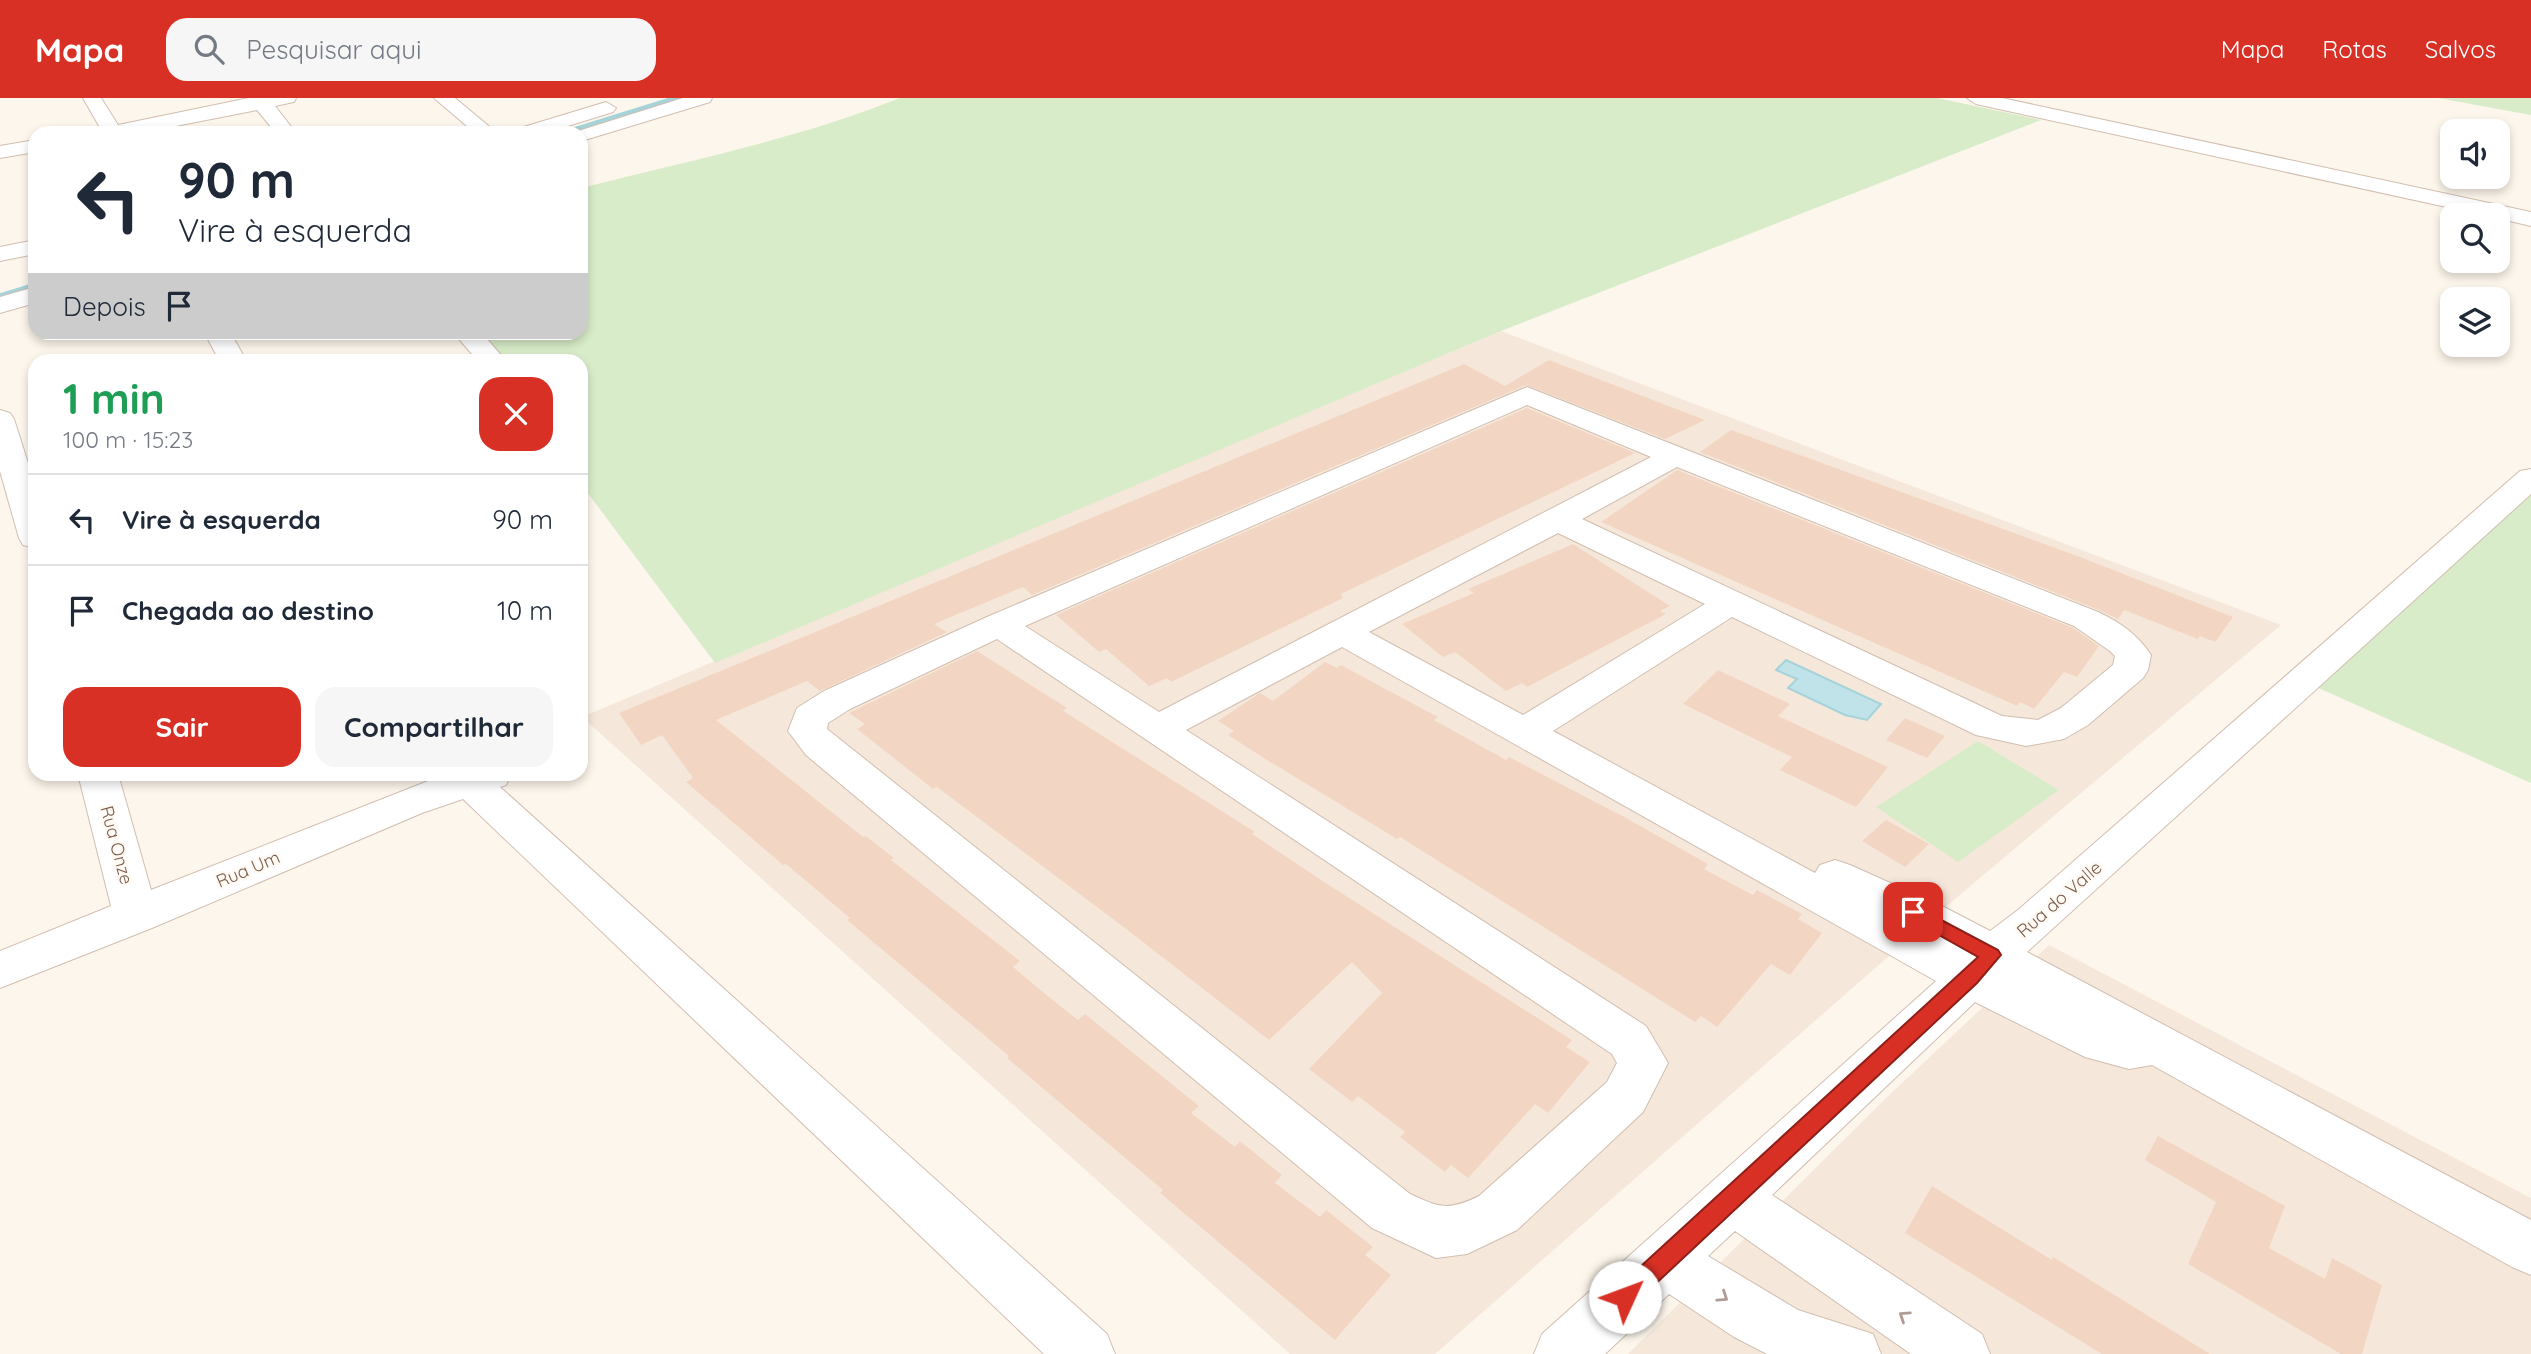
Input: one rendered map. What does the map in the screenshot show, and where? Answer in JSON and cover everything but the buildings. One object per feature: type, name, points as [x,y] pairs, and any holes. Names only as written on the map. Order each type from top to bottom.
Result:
[{"type":"street","points":[[92,98],[108,126]]},
{"type":"street","points":[[144,126],[260,101],[287,98]]},
{"type":"street","points":[[547,126],[641,98]]},
{"type":"street","points":[[588,133],[703,98]]},
{"type":"street","points":[[1976,98],[2531,219]]},
{"type":"street","points":[[454,100],[480,126]]},
{"type":"street","points":[[260,101],[280,126]]},
{"type":"street","points":[[0,152],[28,147]]},
{"type":"street","points":[[0,254],[28,248]]},
{"type":"street","points":[[0,305],[28,297]]},
{"type":"street","points":[[999,625],[1629,1040],[1643,1063],[1625,1097],[1498,1213],[1468,1228],[1436,1233],[1391,1211],[820,746],[807,731],[811,717],[837,700],[999,625],[1527,395],[2086,619],[2109,630],[2133,656],[2130,670],[2059,726],[2041,733],[2022,733],[1990,726],[1728,604],[1557,520]]},
{"type":"street","points":[[0,419],[28,517]]},
{"type":"street","points":[[1155,730],[1675,456]]},
{"type":"street","name":"Rua do Valle","points":[[1563,1354],[1981,967],[2531,478]]},
{"type":"street","points":[[1524,732],[1728,604]]},
{"type":"street","points":[[1342,632],[1755,857],[1981,967],[2155,1045],[2531,1249]]},
{"type":"street","name":"Rua Onze","points":[[100,781],[136,916]]},
{"type":"street","name":"Rua Um","points":[[0,970],[465,781]]},
{"type":"street","points":[[483,781],[1086,1354]]},
{"type":"street","points":[[1731,1197],[1961,1354]]},
{"type":"street","points":[[1666,1259],[1777,1331],[1806,1343],[1852,1354]]},
{"type":"shaded area","points":[[1501,331],[2281,625],[1930,920],[1435,1354],[1290,1354],[588,722],[588,714]]},
{"type":"shaded area","points":[[2049,945],[2531,1198],[2531,1354],[1628,1354],[1884,1100]]},
{"type":"green space","points":[[900,98],[1937,98],[2041,120],[1501,331],[715,663],[588,493],[588,354],[484,354],[473,340],[588,340],[588,186],[782,137]]},
{"type":"green space","points":[[2438,98],[2531,98],[2531,115]]},
{"type":"green space","points":[[2531,482],[2531,783],[2305,682]]},
{"type":"green space","points":[[1978,741],[2059,790],[1958,862],[1876,807]]},
{"type":"water","points":[[1786,660],[1881,704],[1867,720],[1845,715],[1788,688],[1797,679],[1776,670]]},
{"type":"waterway","points":[[588,126],[678,98]]},
{"type":"waterway","points":[[0,297],[28,288]]},
{"type":"route","points":[[1625,1297],[1970,978],[1991,955],[1913,912]]}]
